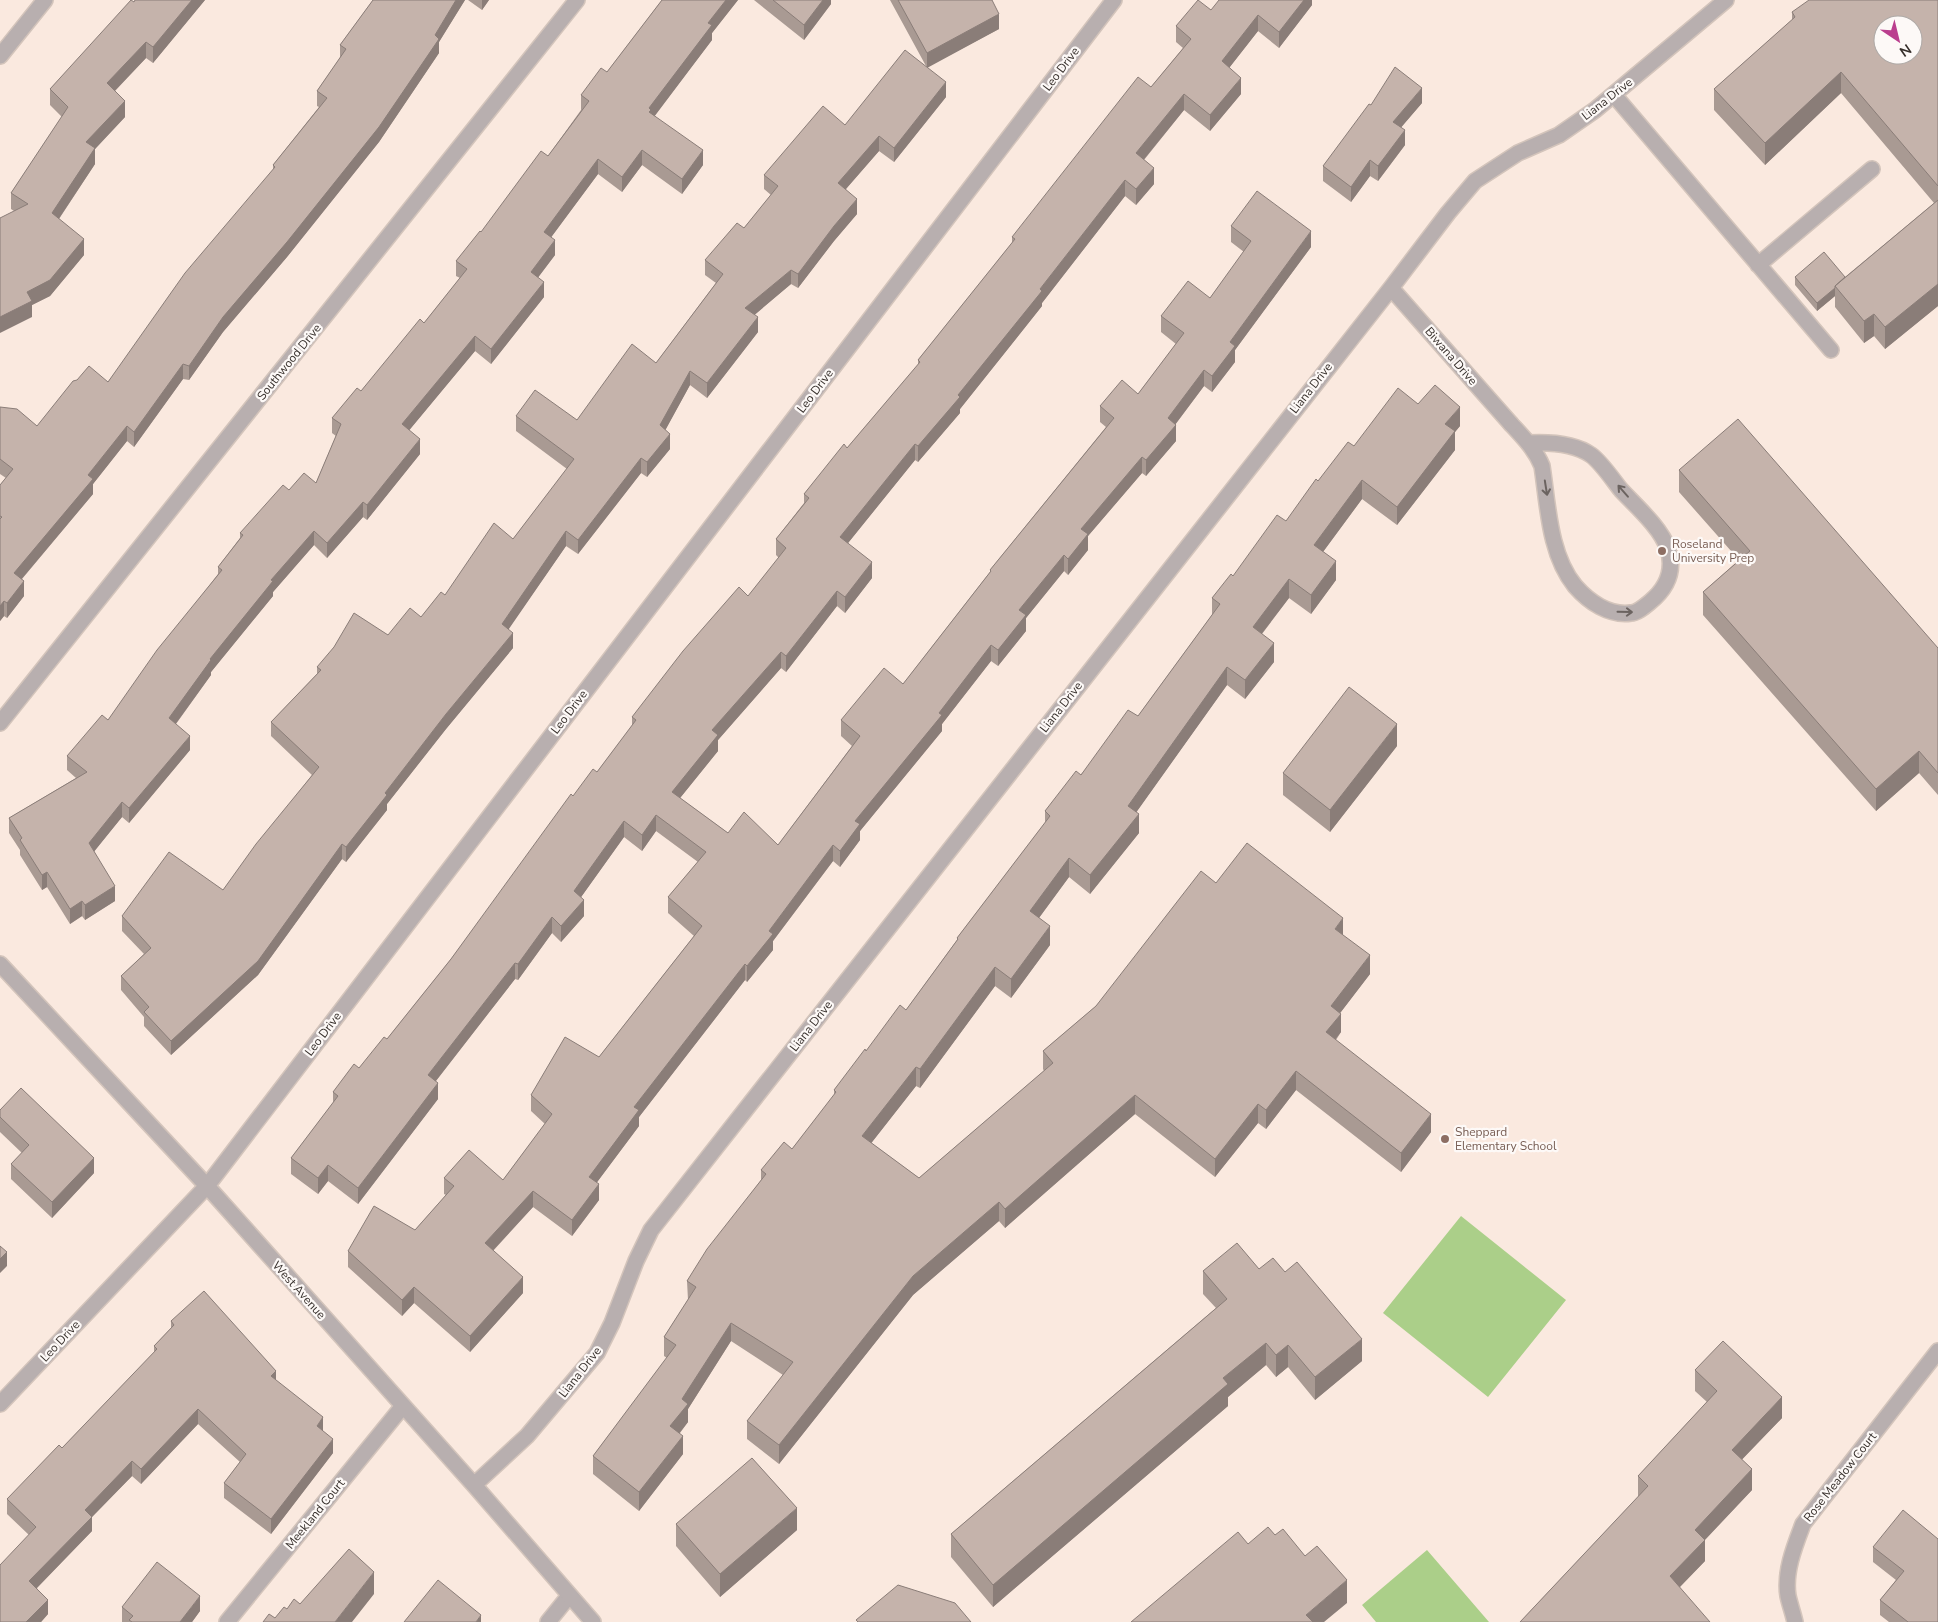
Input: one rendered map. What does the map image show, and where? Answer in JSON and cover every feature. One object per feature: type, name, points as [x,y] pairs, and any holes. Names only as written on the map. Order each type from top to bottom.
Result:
[{"type":"street","name":"Southwood Drive","points":[[0,723],[577,0]]},
{"type":"street","name":"Liana Drive","points":[[474,1485],[528,1436],[597,1353],[612,1323],[636,1260],[651,1230],[1392,288],[1448,213],[1475,182],[1518,153],[1559,135],[1595,110],[1726,0]]},
{"type":"street","points":[[0,56],[41,2]]},
{"type":"street","name":"Leo Drive","points":[[0,1404],[207,1186],[1108,3]]},
{"type":"street","points":[[1614,95],[1831,350]]},
{"type":"street","points":[[1758,265],[1872,169]]},
{"type":"street","name":"Biwana Drive","points":[[1392,288],[1529,443],[1542,466],[1556,545],[1564,568],[1575,586],[1595,604],[1611,612],[1632,613],[1644,607],[1662,590],[1667,582],[1670,559],[1664,540],[1591,455],[1570,446],[1550,442],[1529,443]]},
{"type":"street","name":"West Avenue","points":[[0,964],[207,1186],[474,1485],[592,1622]]},
{"type":"street","name":"Rose Meadow Court","points":[[1795,1622],[1788,1594],[1789,1568],[1794,1547],[1803,1524],[1938,1351]]},
{"type":"street","name":"Meekland Court","points":[[228,1622],[403,1406]]},
{"type":"street","points":[[548,1622],[569,1596]]},
{"type":"green space","points":[[1461,1216],[1566,1300],[1488,1397],[1383,1313]]},
{"type":"green space","points":[[1427,1550],[1489,1622],[1376,1622],[1362,1605]]},
{"type":"building","points":[[131,0],[134,2],[135,0],[192,0],[153,47],[146,42],[107,83],[125,101],[86,142],[95,148],[52,213],[84,239],[50,280],[27,292],[32,301],[0,317],[0,218],[28,204],[11,193],[68,107],[50,89]]},
{"type":"building","points":[[373,0],[456,0],[435,35],[439,39],[379,127],[287,242],[223,317],[189,366],[183,364],[134,432],[127,426],[88,475],[93,479],[14,573],[24,581],[7,603],[4,601],[0,606],[0,519],[2,517],[0,516],[0,485],[13,469],[0,459],[0,407],[17,409],[37,426],[73,381],[77,380],[89,366],[108,382],[185,273],[275,167],[273,165],[327,98],[317,91],[346,49],[340,45]]},
{"type":"building","points":[[662,0],[726,0],[708,23],[712,25],[649,108],[651,110],[649,112],[703,150],[682,179],[642,150],[622,177],[598,159],[544,232],[555,240],[531,272],[544,282],[491,349],[475,336],[402,424],[420,439],[367,505],[363,502],[327,543],[314,531],[271,580],[273,581],[210,659],[169,718],[190,736],[129,808],[122,802],[89,843],[115,886],[85,905],[82,901],[70,909],[47,872],[42,875],[20,840],[22,838],[9,818],[87,772],[67,756],[102,715],[108,720],[157,650],[222,570],[218,567],[243,535],[240,533],[283,485],[289,490],[304,473],[316,483],[341,424],[332,418],[357,388],[361,391],[420,319],[424,323],[467,269],[456,261],[481,232],[541,151],[548,156],[589,101],[581,95],[601,68],[607,72]]},
{"type":"building","points":[[773,0],[823,0],[804,25]]},
{"type":"building","points":[[898,0],[992,0],[999,14],[927,53]]},
{"type":"building","points":[[1198,0],[1211,10],[1219,0],[1304,0],[1279,32],[1258,15],[1222,61],[1241,78],[1210,115],[1184,94],[1136,153],[1154,168],[1136,189],[1125,180],[1040,289],[1042,291],[958,395],[960,397],[918,446],[915,444],[840,537],[872,562],[845,597],[837,591],[786,656],[781,652],[712,730],[718,735],[672,792],[728,833],[744,812],[778,845],[860,736],[841,720],[884,668],[903,684],[990,570],[1114,418],[1100,406],[1122,380],[1138,394],[1184,333],[1161,316],[1188,281],[1210,298],[1251,241],[1231,226],[1257,191],[1311,231],[1230,342],[1235,346],[1212,376],[1204,370],[1168,418],[1176,425],[1146,460],[1142,457],[1081,529],[1088,534],[1068,559],[1064,555],[1019,610],[1026,615],[998,650],[991,645],[939,713],[942,715],[855,821],[860,824],[840,851],[833,845],[769,931],[773,934],[747,966],[745,964],[634,1107],[639,1110],[589,1177],[599,1184],[572,1220],[533,1191],[485,1243],[523,1277],[470,1336],[414,1287],[402,1300],[348,1251],[374,1206],[415,1230],[454,1186],[444,1178],[469,1150],[503,1180],[552,1114],[531,1095],[565,1037],[599,1057],[702,926],[668,897],[706,852],[656,815],[642,835],[624,821],[574,891],[584,900],[561,926],[552,917],[518,964],[515,963],[428,1075],[438,1083],[358,1188],[328,1165],[318,1178],[291,1158],[338,1096],[333,1092],[354,1064],[359,1068],[384,1037],[387,1039],[451,959],[571,794],[573,796],[593,769],[597,772],[636,720],[632,717],[683,651],[739,587],[748,596],[786,548],[776,539],[809,498],[804,494],[844,444],[847,448],[920,362],[918,360],[1015,239],[1012,237],[1138,77],[1151,87],[1191,39],[1176,26]]},
{"type":"building","points":[[1809,0],[1938,0],[1938,186],[1841,72],[1765,143],[1714,89],[1795,17],[1792,12]]},
{"type":"building","points":[[905,50],[946,82],[894,148],[879,136],[838,183],[857,199],[798,274],[791,270],[745,308],[758,317],[707,383],[690,371],[660,425],[670,434],[647,462],[641,458],[578,540],[566,531],[502,624],[513,633],[446,714],[385,793],[387,795],[346,847],[342,844],[258,961],[171,1041],[144,1012],[149,1007],[121,976],[151,948],[122,916],[169,852],[223,890],[256,844],[319,767],[271,722],[321,670],[317,667],[334,647],[354,613],[388,635],[410,608],[421,617],[441,592],[445,595],[494,523],[513,539],[574,459],[516,416],[535,390],[577,420],[632,344],[656,363],[723,274],[705,260],[737,223],[744,228],[778,186],[764,175],[823,106],[845,125]]},
{"type":"building","points":[[1395,67],[1422,88],[1393,122],[1405,130],[1378,166],[1370,160],[1351,187],[1323,166],[1369,104],[1371,105]]},
{"type":"building","points":[[1938,200],[1938,284],[1885,327],[1874,314],[1864,321],[1835,286]]},
{"type":"building","points":[[1824,252],[1845,277],[1817,303],[1795,277]]},
{"type":"building","points":[[1435,385],[1460,407],[1445,424],[1455,431],[1397,507],[1362,480],[1314,545],[1336,561],[1311,595],[1289,579],[1253,627],[1274,643],[1245,680],[1227,667],[1128,806],[1139,814],[1090,875],[1069,858],[1030,911],[1050,926],[1011,979],[995,967],[920,1069],[916,1067],[862,1136],[919,1178],[1053,1063],[1043,1051],[1096,1006],[1201,871],[1216,883],[1247,843],[1343,918],[1335,929],[1370,955],[1331,1006],[1341,1014],[1326,1032],[1431,1114],[1401,1153],[1296,1071],[1266,1110],[1258,1104],[1215,1159],[1135,1095],[1005,1209],[999,1202],[913,1276],[779,1445],[747,1421],[793,1362],[731,1323],[682,1399],[688,1404],[670,1426],[683,1436],[639,1492],[593,1456],[676,1345],[664,1337],[696,1287],[687,1281],[707,1249],[766,1174],[761,1170],[784,1142],[792,1149],[836,1092],[834,1090],[900,1005],[906,1010],[957,938],[1050,816],[1045,811],[1076,771],[1081,775],[1128,710],[1138,716],[1220,604],[1212,598],[1231,574],[1233,576],[1277,515],[1286,521],[1316,479],[1318,481],[1348,442],[1354,446],[1398,388],[1418,404]]},
{"type":"building","points":[[1738,419],[1938,648],[1938,773],[1919,751],[1876,789],[1703,592],[1750,551],[1679,470]]},
{"type":"building","points":[[1349,687],[1397,724],[1330,810],[1283,773]]},
{"type":"building","points":[[21,1088],[94,1158],[52,1202],[11,1164],[29,1145],[0,1117],[0,1110]]},
{"type":"building","points":[[1237,1243],[1259,1269],[1273,1258],[1285,1272],[1297,1262],[1362,1339],[1315,1377],[1288,1345],[1276,1355],[1266,1343],[1223,1378],[1228,1384],[993,1585],[951,1534],[1227,1299],[1203,1271]]},
{"type":"building","points":[[0,1246],[7,1252],[0,1259]]},
{"type":"building","points":[[204,1291],[276,1371],[271,1376],[323,1417],[317,1426],[333,1439],[271,1519],[224,1483],[246,1454],[198,1409],[141,1469],[132,1461],[85,1510],[92,1517],[29,1581],[48,1600],[26,1622],[0,1622],[0,1565],[36,1527],[7,1499],[59,1445],[62,1448],[157,1349],[154,1346],[174,1325],[171,1321]]},
{"type":"building","points":[[1723,1341],[1782,1397],[1732,1450],[1752,1469],[1695,1530],[1705,1540],[1670,1576],[1710,1622],[1520,1622],[1648,1486],[1638,1476],[1717,1391],[1695,1370]]},
{"type":"building","points":[[752,1458],[797,1508],[720,1574],[676,1524]]},
{"type":"building","points":[[1903,1510],[1938,1539],[1938,1622],[1908,1622],[1880,1600],[1904,1571],[1873,1547]]},
{"type":"building","points":[[1268,1527],[1275,1535],[1283,1529],[1305,1556],[1317,1546],[1347,1580],[1306,1615],[1313,1622],[1131,1622],[1238,1532],[1248,1544]]},
{"type":"building","points":[[349,1549],[374,1572],[335,1622],[263,1622],[269,1614],[275,1618],[284,1607],[287,1609],[294,1599],[300,1604]]},
{"type":"building","points":[[157,1562],[200,1596],[180,1622],[132,1622],[129,1620],[133,1616],[122,1607]]},
{"type":"building","points":[[438,1580],[481,1615],[476,1622],[404,1622]]},
{"type":"building","points":[[898,1585],[955,1603],[971,1622],[858,1622],[856,1620]]},
{"type":"place","name":"Roseland University Prep","points":[[1662,551]]},
{"type":"place","name":"Sheppard Elementary School","points":[[1445,1139]]}]
